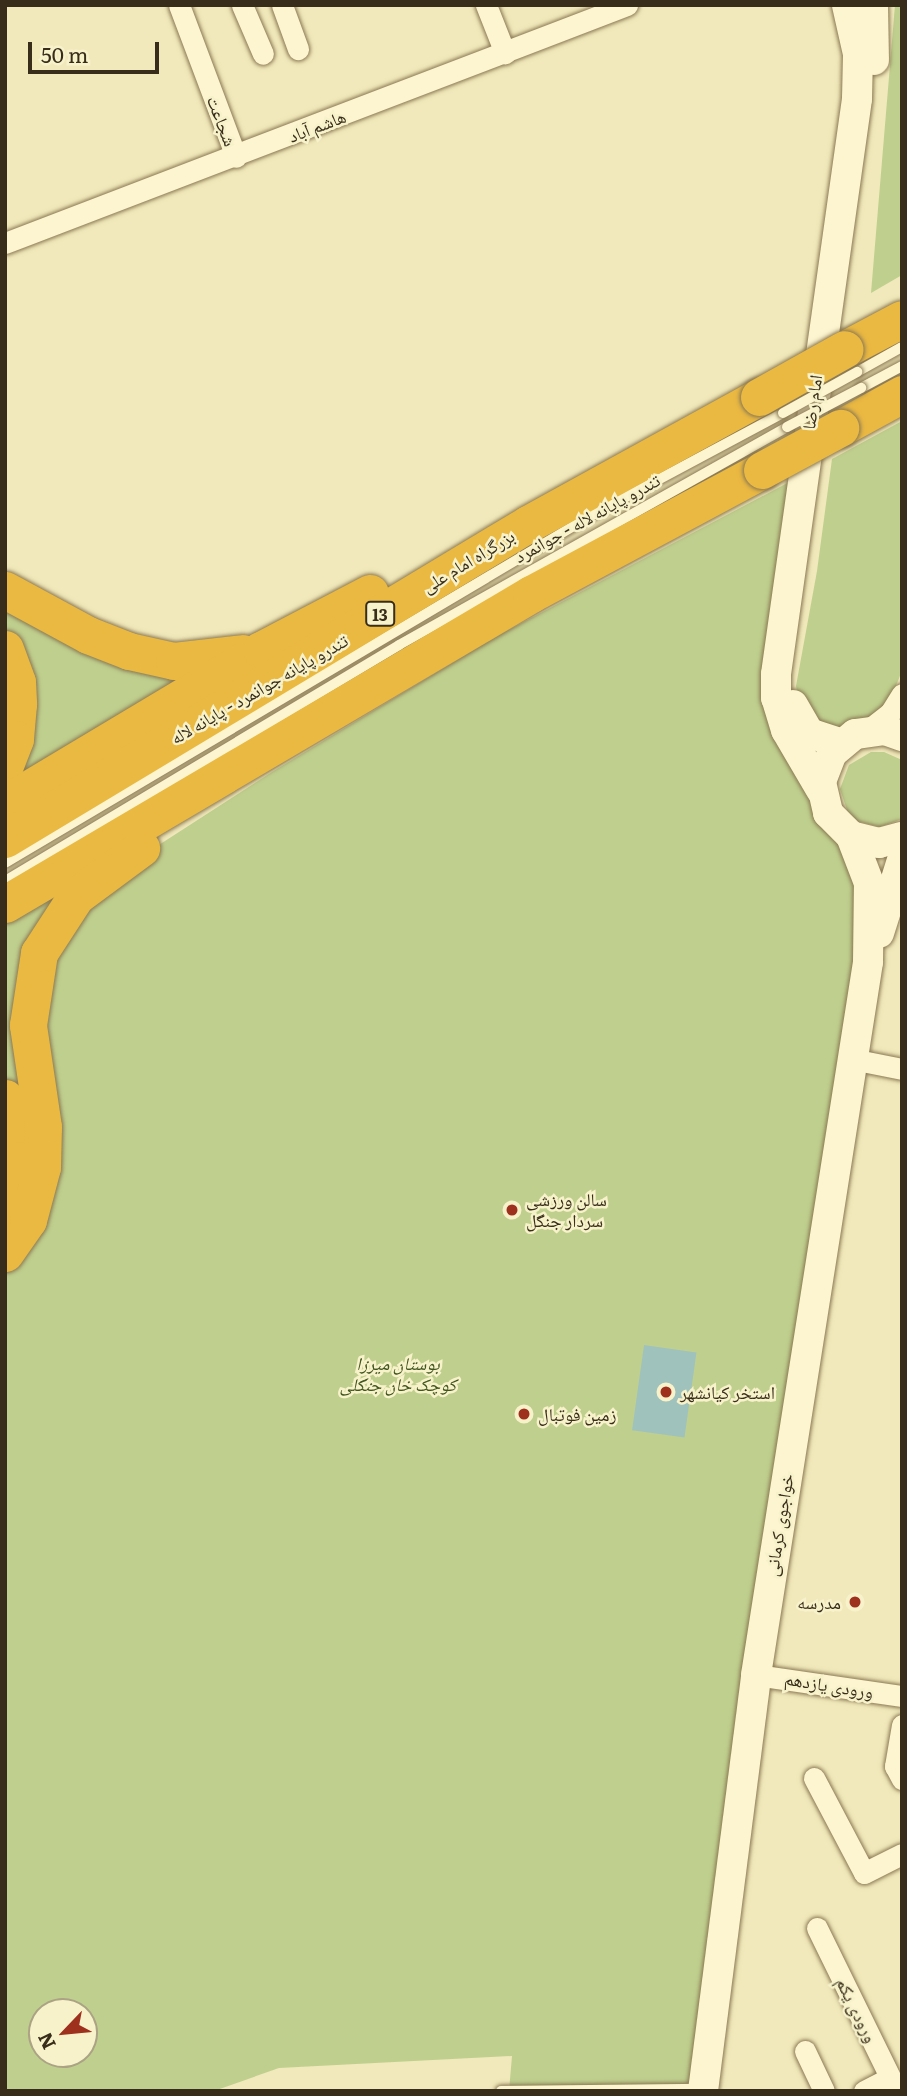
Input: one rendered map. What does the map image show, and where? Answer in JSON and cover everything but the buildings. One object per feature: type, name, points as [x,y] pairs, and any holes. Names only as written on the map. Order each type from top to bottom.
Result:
[{"type":"highway","name":"بزرگراه امام علی","points":[[5,839],[528,524],[771,405],[851,360],[902,318]]},
{"type":"highway","points":[[5,904],[531,594],[902,394]]},
{"type":"highway","points":[[5,803],[261,650],[410,572],[528,524]]},
{"type":"highway","points":[[5,590],[88,635],[153,658],[193,661],[261,650]]},
{"type":"highway","points":[[5,649],[17,682],[18,704],[15,739],[5,765]]},
{"type":"highway","points":[[5,1253],[28,1220],[42,1167],[43,1127],[29,1001],[39,953],[49,933],[76,897],[103,874],[254,771],[304,726]]},
{"type":"highway","points":[[5,1098],[12,1113],[18,1160],[5,1209]]},
{"type":"main road","name":"امام رضا","points":[[847,5],[858,54],[857,99],[776,674],[776,698],[786,730],[821,790],[828,813],[850,836],[869,883],[868,962]]},
{"type":"main road","name":"امام رضا","points":[[840,743],[815,738],[803,727],[790,698],[790,667],[874,78],[873,5]]},
{"type":"main road","points":[[821,790],[824,766],[840,743],[869,730],[902,736]]},
{"type":"main road","points":[[850,836],[879,843],[902,836]]},
{"type":"main road","points":[[868,962],[902,860]]},
{"type":"main road","name":"خواجوی کرمانی","points":[[703,2090],[756,1675],[868,962]]},
{"type":"street","name":"شجاعت","points":[[179,5],[236,158]]},
{"type":"street","points":[[242,5],[263,54]]},
{"type":"street","points":[[282,5],[298,49]]},
{"type":"street","points":[[486,5],[505,53]]},
{"type":"street","name":"هاشم آباد","points":[[5,243],[236,158],[627,5]]},
{"type":"street","points":[[869,730],[890,713],[902,694]]},
{"type":"street","points":[[852,1059],[902,1069]]},
{"type":"street","name":"ورودی یازدهم","points":[[756,1675],[902,1696]]},
{"type":"street","points":[[902,1725],[895,1766],[902,1779]]},
{"type":"street","points":[[814,1778],[864,1873],[902,1854]]},
{"type":"street","name":"ورودی یکم","points":[[817,1928],[894,2085]]},
{"type":"street","points":[[805,2052],[824,2091]]},
{"type":"street","points":[[864,2091],[894,2085]]},
{"type":"lane","points":[[851,360],[902,347]]},
{"type":"lane","name":"تندرو پایانه لاله - جوانمرد","points":[[5,881],[399,645],[902,366]]},
{"type":"lane","name":"تندرو پایانه جوانمرد - پایانه لاله","points":[[5,863],[771,405]]},
{"type":"lane","points":[[501,2091],[703,2090]]},
{"type":"green space","points":[[895,5],[902,5],[902,275],[871,293]]},
{"type":"green space","points":[[902,421],[902,671],[893,693],[876,715],[831,734],[798,698],[796,686],[817,571],[832,459]]},
{"type":"green space","name":"بوستان میرزا کوچک خان جنگلی","points":[[795,479],[773,666],[863,902],[691,2091],[509,2091],[512,2056],[279,2068],[214,2091],[5,2091],[5,1262],[42,962],[117,872],[272,772],[497,636]]},
{"type":"green space","points":[[5,599],[227,664],[5,796],[14,640],[5,628]]},
{"type":"green space","points":[[871,752],[884,752],[902,760],[902,819],[880,827],[857,821],[848,813],[840,789],[849,765]]},
{"type":"green space","points":[[203,800],[70,894],[29,1070],[5,1225],[5,918]]},
{"type":"water","name":"استخر کیانشهر","points":[[644,1345],[696,1352],[685,1438],[632,1430]]},
{"type":"place","name":"سالن ورزشی سردار جنگل","points":[[512,1210]]},
{"type":"place","name":"استخر کیانشهر","points":[[666,1392]]},
{"type":"place","name":"زمین فوتبال","points":[[524,1414]]},
{"type":"place","name":"مدرسه","points":[[855,1602]]}]
